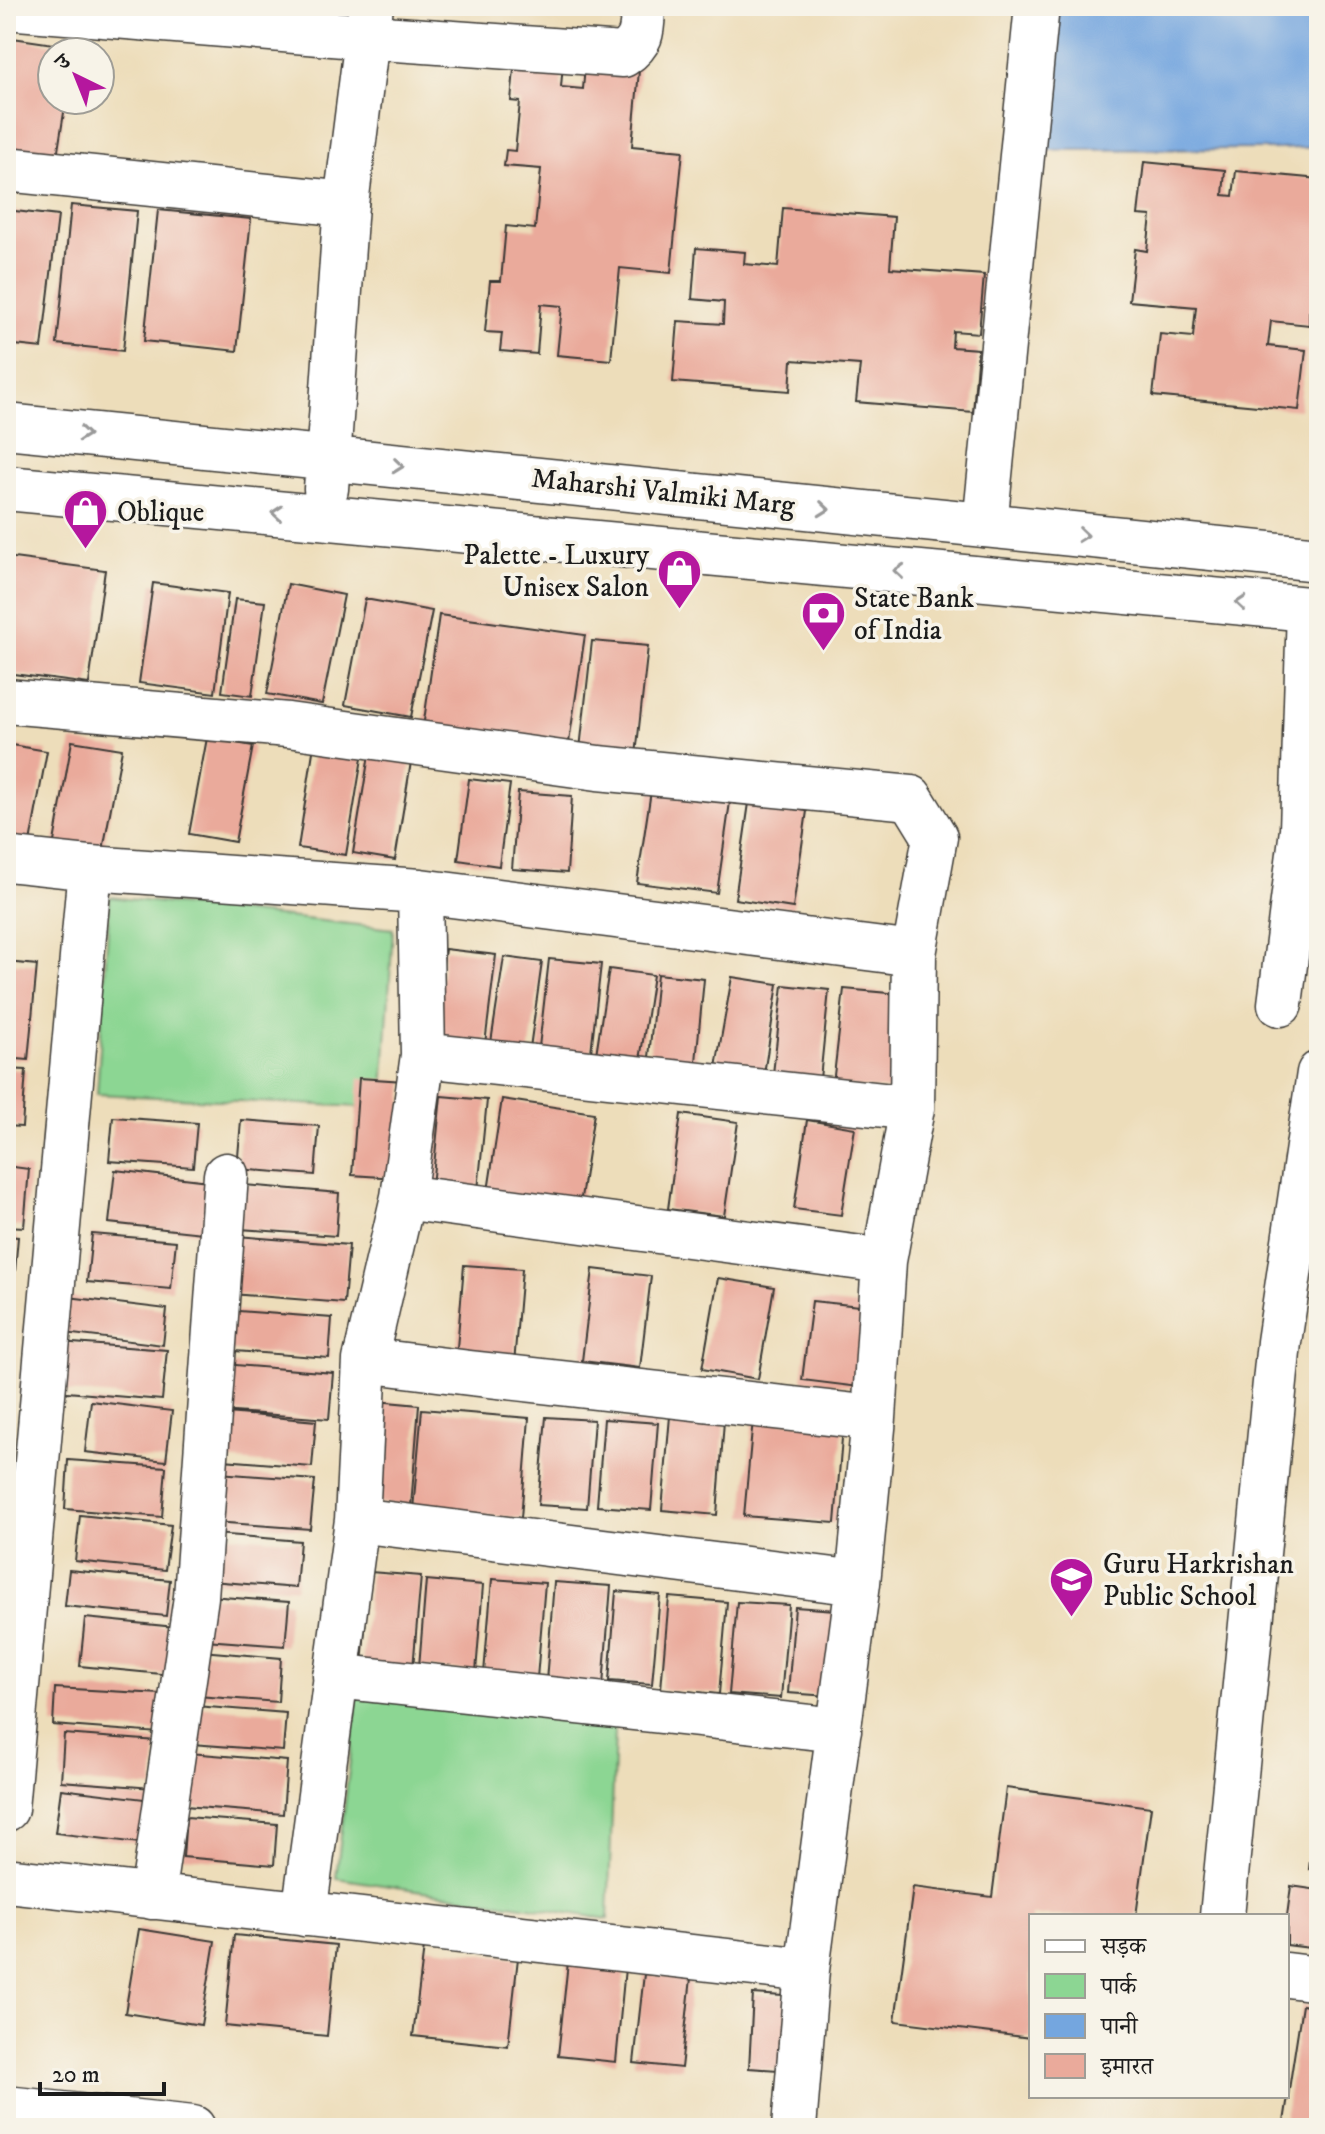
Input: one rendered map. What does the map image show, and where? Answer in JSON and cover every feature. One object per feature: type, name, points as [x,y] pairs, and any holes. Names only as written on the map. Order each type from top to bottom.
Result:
[{"type":"street","points":[[6,7],[369,22],[623,55],[633,49],[641,34],[643,6]]},
{"type":"street","points":[[985,525],[1037,6]]},
{"type":"street","points":[[323,518],[346,204],[369,22]]},
{"type":"street","points":[[6,169],[346,204]]},
{"type":"street","name":"Maharshi Valmiki Marg","points":[[6,426],[1319,559]]},
{"type":"street","name":"Maharshi Valmiki Marg","points":[[6,488],[1314,610]]},
{"type":"street","points":[[1280,1004],[1302,830],[1314,610]]},
{"type":"street","points":[[6,701],[288,725],[598,768],[911,798],[935,837],[914,954],[912,1108],[884,1261],[874,1418],[858,1583],[807,1970],[794,2128]]},
{"type":"street","points":[[6,859],[90,868],[420,891],[914,954]]},
{"type":"street","points":[[6,1809],[90,868]]},
{"type":"street","points":[[304,1914],[357,1520],[365,1360],[403,1197],[423,1055],[420,891]]},
{"type":"street","points":[[423,1055],[912,1108]]},
{"type":"street","points":[[1222,1914],[1279,1342],[1319,1073]]},
{"type":"street","points":[[152,1897],[196,1597],[226,1175]]},
{"type":"street","points":[[403,1197],[884,1261]]},
{"type":"street","points":[[365,1360],[874,1418]]},
{"type":"street","points":[[357,1520],[858,1583]]},
{"type":"street","points":[[335,1676],[839,1730]]},
{"type":"street","points":[[6,1880],[807,1970]]},
{"type":"street","points":[[1289,1975],[1319,1979]]},
{"type":"street","points":[[6,2108],[193,2128]]},
{"type":"green space","points":[[110,897],[393,929],[382,1108],[97,1094]]},
{"type":"green space","points":[[359,1686],[616,1703],[608,1919],[336,1878]]},
{"type":"water","points":[[1052,6],[1319,6],[1319,147],[1040,150]]},
{"type":"building","points":[[6,37],[36,41],[36,116],[63,116],[56,163],[6,155]]},
{"type":"building","points":[[516,48],[564,52],[561,87],[583,89],[586,55],[640,60],[632,146],[683,151],[671,273],[620,268],[611,360],[557,355],[562,306],[541,304],[537,354],[500,351],[502,333],[485,332],[490,281],[501,281],[506,226],[535,229],[541,169],[504,166],[506,150],[515,151],[520,102],[511,101]]},
{"type":"building","points":[[1144,162],[1225,170],[1223,195],[1233,196],[1236,171],[1319,179],[1319,313],[1309,312],[1309,325],[1271,321],[1268,346],[1306,350],[1299,410],[1153,396],[1160,334],[1193,337],[1196,307],[1129,301],[1135,249],[1147,251],[1151,216],[1138,215]]},
{"type":"building","points":[[71,205],[137,211],[123,351],[57,344]]},
{"type":"building","points":[[783,208],[894,217],[890,268],[984,275],[979,333],[953,331],[952,347],[978,349],[973,412],[856,402],[860,365],[792,360],[790,391],[673,382],[678,321],[723,324],[724,302],[692,299],[696,248],[745,252],[744,264],[778,267]]},
{"type":"building","points":[[6,210],[58,216],[42,348],[6,344]]},
{"type":"building","points":[[158,210],[251,219],[237,351],[144,341]]},
{"type":"building","points":[[6,557],[105,570],[89,684],[6,673]]},
{"type":"building","points":[[153,583],[228,593],[215,693],[139,683]]},
{"type":"building","points":[[288,584],[344,595],[322,704],[267,694]]},
{"type":"building","points":[[235,599],[265,602],[252,696],[222,692]]},
{"type":"building","points":[[365,599],[432,611],[411,717],[345,705]]},
{"type":"building","points":[[439,615],[585,635],[568,749],[423,728]]},
{"type":"building","points":[[592,641],[648,646],[636,755],[580,749]]},
{"type":"building","points":[[207,738],[253,746],[235,842],[189,834]]},
{"type":"building","points":[[72,741],[122,749],[103,850],[54,842]]},
{"type":"building","points":[[6,744],[47,751],[29,848],[6,844]]},
{"type":"building","points":[[314,745],[363,752],[346,855],[298,848]]},
{"type":"building","points":[[369,755],[411,762],[395,860],[353,853]]},
{"type":"building","points":[[469,779],[510,784],[499,866],[458,860]]},
{"type":"building","points":[[651,791],[730,802],[717,893],[637,883]]},
{"type":"building","points":[[518,792],[572,796],[567,873],[512,869]]},
{"type":"building","points":[[749,803],[807,811],[793,908],[735,899]]},
{"type":"building","points":[[445,949],[496,955],[484,1052],[433,1047]]},
{"type":"building","points":[[504,957],[542,962],[529,1055],[490,1049]]},
{"type":"building","points":[[549,959],[601,964],[590,1061],[538,1056]]},
{"type":"building","points":[[6,962],[37,965],[28,1060],[6,1058]]},
{"type":"building","points":[[609,969],[653,975],[639,1067],[595,1061]]},
{"type":"building","points":[[657,974],[704,979],[695,1072],[648,1068]]},
{"type":"building","points":[[732,977],[778,984],[764,1074],[716,1067]]},
{"type":"building","points":[[783,985],[829,990],[820,1079],[773,1074]]},
{"type":"building","points":[[844,989],[899,994],[889,1090],[833,1084]]},
{"type":"building","points":[[6,1069],[26,1070],[22,1127],[6,1126]]},
{"type":"building","points":[[359,1078],[404,1081],[396,1178],[352,1175]]},
{"type":"building","points":[[441,1096],[487,1100],[478,1190],[432,1186]]},
{"type":"building","points":[[502,1099],[594,1113],[579,1211],[487,1198]]},
{"type":"building","points":[[681,1114],[738,1122],[724,1216],[668,1209]]},
{"type":"building","points":[[113,1117],[197,1123],[193,1167],[109,1161]]},
{"type":"building","points":[[241,1120],[319,1126],[315,1175],[237,1169]]},
{"type":"building","points":[[807,1120],[855,1128],[841,1215],[794,1209]]},
{"type":"building","points":[[6,1166],[29,1169],[24,1227],[6,1226]]},
{"type":"building","points":[[115,1170],[208,1181],[202,1233],[109,1223]]},
{"type":"building","points":[[244,1185],[339,1193],[336,1236],[240,1229]]},
{"type":"building","points":[[92,1234],[176,1241],[171,1289],[87,1282]]},
{"type":"building","points":[[6,1236],[18,1237],[13,1294],[6,1293]]},
{"type":"building","points":[[237,1236],[349,1245],[344,1303],[232,1294]]},
{"type":"building","points":[[464,1265],[522,1269],[514,1364],[456,1360]]},
{"type":"building","points":[[593,1269],[651,1276],[640,1368],[582,1361]]},
{"type":"building","points":[[718,1278],[774,1287],[758,1379],[702,1369]]},
{"type":"building","points":[[68,1297],[167,1309],[163,1345],[64,1333]]},
{"type":"building","points":[[812,1301],[869,1307],[859,1387],[802,1380]]},
{"type":"building","points":[[225,1310],[332,1318],[329,1358],[222,1350]]},
{"type":"building","points":[[59,1342],[167,1350],[162,1400],[55,1391]]},
{"type":"building","points":[[224,1364],[333,1373],[329,1419],[220,1411]]},
{"type":"building","points":[[91,1401],[172,1411],[166,1461],[85,1452]]},
{"type":"building","points":[[376,1401],[419,1405],[411,1506],[368,1502]]},
{"type":"building","points":[[422,1409],[529,1418],[521,1518],[413,1510]]},
{"type":"building","points":[[227,1413],[316,1421],[312,1467],[223,1460]]},
{"type":"building","points":[[670,1416],[724,1421],[717,1515],[662,1510]]},
{"type":"building","points":[[546,1417],[594,1420],[587,1508],[538,1505]]},
{"type":"building","points":[[604,1419],[658,1423],[651,1510],[597,1506]]},
{"type":"building","points":[[753,1419],[843,1426],[835,1523],[744,1516]]},
{"type":"building","points":[[68,1460],[166,1467],[162,1517],[65,1509]]},
{"type":"building","points":[[218,1473],[315,1480],[310,1529],[214,1522]]},
{"type":"building","points":[[80,1515],[171,1525],[165,1570],[75,1561]]},
{"type":"building","points":[[215,1534],[300,1541],[296,1588],[211,1581]]},
{"type":"building","points":[[69,1570],[170,1580],[166,1616],[65,1606]]},
{"type":"building","points":[[370,1572],[421,1576],[413,1668],[362,1664]]},
{"type":"building","points":[[492,1579],[545,1583],[537,1678],[484,1673]]},
{"type":"building","points":[[426,1580],[483,1585],[476,1672],[419,1667]]},
{"type":"building","points":[[554,1582],[611,1586],[603,1686],[546,1681]]},
{"type":"building","points":[[616,1591],[660,1595],[652,1684],[609,1681]]},
{"type":"building","points":[[196,1595],[289,1602],[285,1646],[192,1639]]},
{"type":"building","points":[[669,1597],[727,1602],[719,1694],[661,1689]]},
{"type":"building","points":[[737,1602],[789,1605],[781,1698],[729,1694]]},
{"type":"building","points":[[795,1607],[849,1611],[842,1697],[788,1693]]},
{"type":"building","points":[[85,1618],[175,1627],[171,1675],[80,1666]]},
{"type":"building","points":[[201,1651],[281,1658],[278,1702],[197,1696]]},
{"type":"building","points":[[55,1688],[161,1694],[159,1733],[53,1725]]},
{"type":"building","points":[[195,1706],[286,1713],[283,1751],[192,1744]]},
{"type":"building","points":[[64,1734],[157,1741],[153,1788],[61,1781]]},
{"type":"building","points":[[189,1753],[287,1761],[283,1814],[185,1806]]},
{"type":"building","points":[[1006,1788],[1151,1807],[1136,1914],[1029,1914],[1029,2038],[895,2021],[913,1887],[992,1897]]},
{"type":"building","points":[[61,1789],[153,1800],[147,1844],[55,1833]]},
{"type":"building","points":[[1316,1810],[1319,1810],[1319,1870],[1309,1869]]},
{"type":"building","points":[[186,1817],[277,1824],[274,1865],[183,1857]]},
{"type":"building","points":[[1291,1886],[1319,1890],[1319,1949],[1289,1945],[1287,1914]]},
{"type":"building","points":[[139,1929],[215,1941],[201,2025],[125,2013]]},
{"type":"building","points":[[234,1935],[336,1945],[327,2036],[225,2026]]},
{"type":"building","points":[[424,1947],[518,1958],[508,2046],[413,2036]]},
{"type":"building","points":[[568,1962],[625,1968],[616,2062],[558,2056]]},
{"type":"building","points":[[644,1974],[691,1978],[681,2068],[634,2063]]},
{"type":"building","points":[[753,1994],[798,1997],[793,2071],[749,2068]]},
{"type":"building","points":[[1302,2005],[1319,2008],[1319,2127],[1284,2122]]},
{"type":"place","name":"Oblique","points":[[86,551]]},
{"type":"place","name":"Palette - Luxury Unisex Salon","points":[[680,610]]},
{"type":"place","name":"State Bank of India","points":[[823,653]]},
{"type":"place","name":"Guru Harkrishan Public School","points":[[1072,1619]]}]
